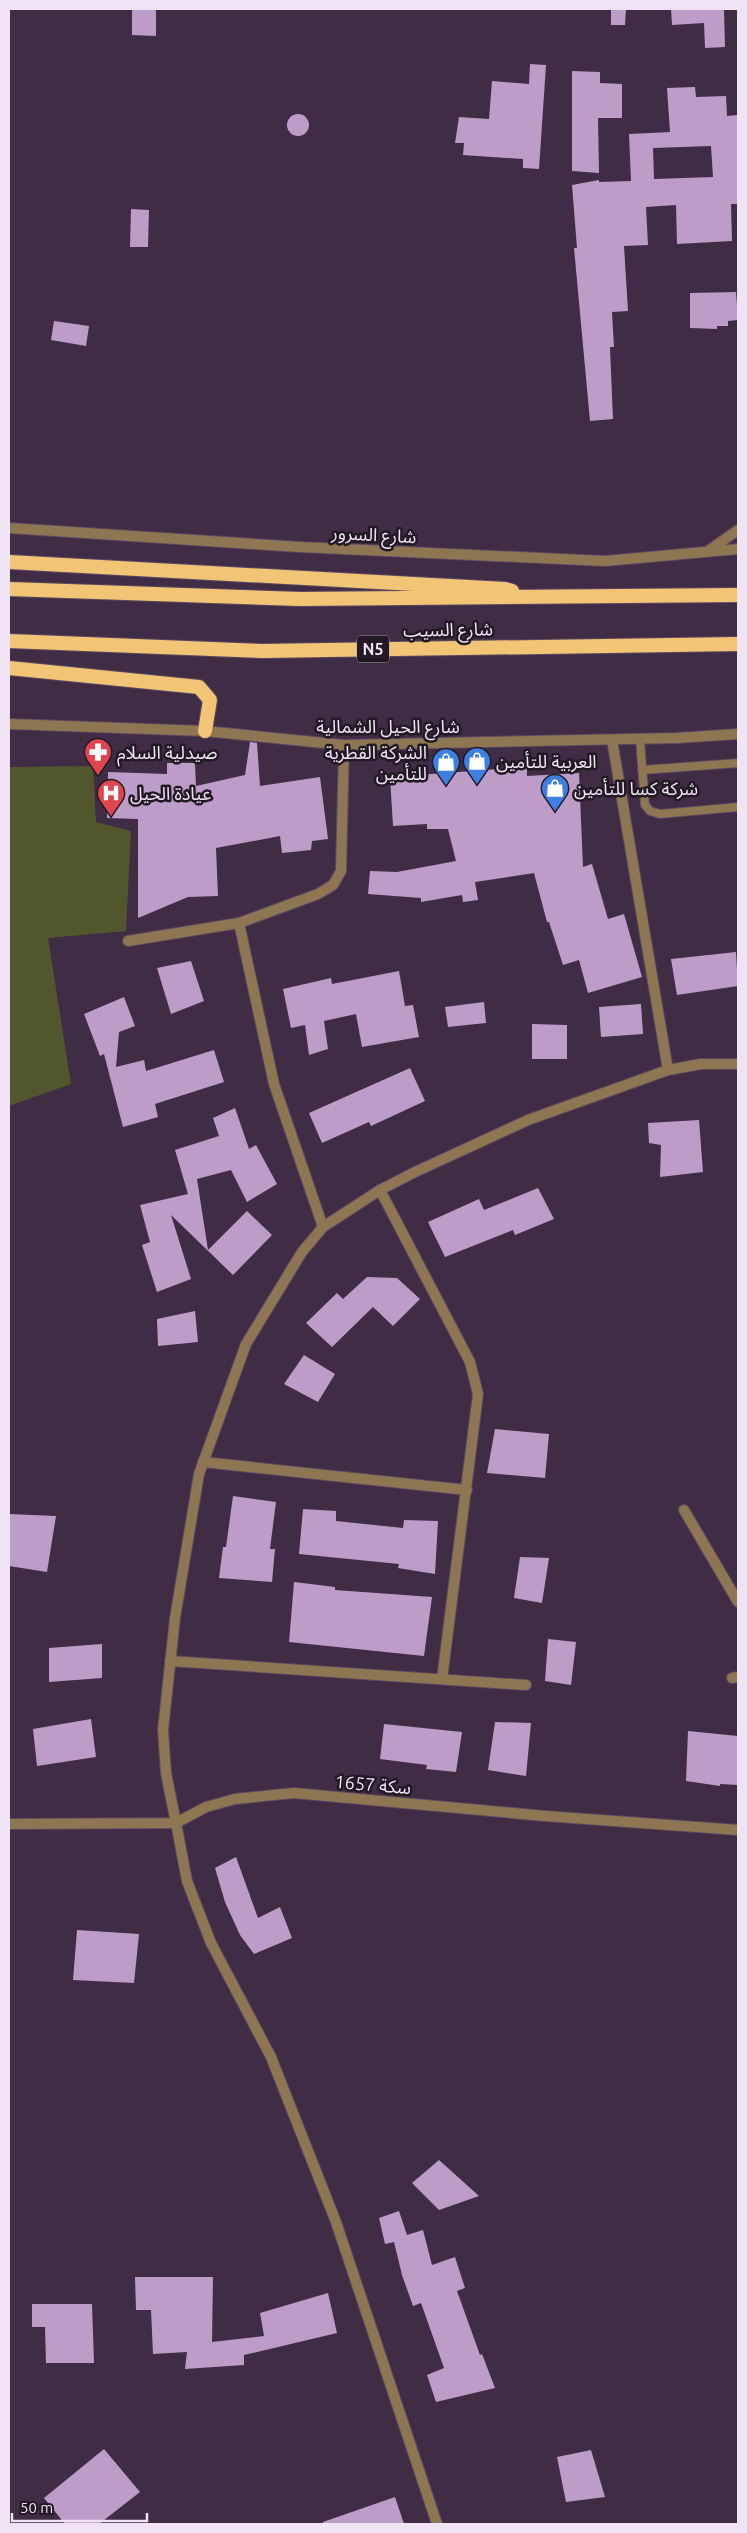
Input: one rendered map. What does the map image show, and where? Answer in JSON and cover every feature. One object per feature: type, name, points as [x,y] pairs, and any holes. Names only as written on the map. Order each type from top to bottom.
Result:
[{"type":"highway","points":[[9,562],[505,589],[531,598]]},
{"type":"highway","name":"شارع السيب","points":[[9,589],[300,599],[738,595]]},
{"type":"highway","name":"شارع السيب","points":[[9,641],[262,650],[738,644]]},
{"type":"highway","points":[[9,668],[200,687],[210,700],[205,731]]},
{"type":"street","name":"شارع السرور","points":[[9,528],[300,546],[605,561],[738,549]]},
{"type":"street","points":[[708,552],[738,530]]},
{"type":"street","name":"شارع الحيل الشمالية","points":[[9,724],[205,731],[344,745],[612,740],[738,734]]},
{"type":"street","points":[[612,740],[668,1070]]},
{"type":"street","points":[[128,941],[239,923],[318,894],[332,885],[341,872],[344,745]]},
{"type":"street","points":[[239,923],[274,1084],[323,1227]]},
{"type":"street","points":[[437,2524],[336,2222],[271,2057],[211,1943],[187,1881],[166,1773],[163,1730],[170,1661],[197,1484],[203,1462],[246,1344],[302,1252],[323,1227],[380,1190],[528,1120],[668,1070],[702,1064],[738,1064]]},
{"type":"street","points":[[380,1190],[470,1362],[478,1394],[442,1679]]},
{"type":"street","points":[[203,1462],[467,1490]]},
{"type":"street","points":[[684,1510],[738,1602]]},
{"type":"street","points":[[170,1661],[526,1685]]},
{"type":"street","name":"سكة 1657","points":[[9,1824],[176,1823],[206,1807],[235,1799],[294,1793],[738,1830]]},
{"type":"lane","points":[[640,739],[645,805],[650,811],[660,814],[738,807]]},
{"type":"lane","points":[[642,770],[738,763]]},
{"type":"green space","points":[[93,766],[96,822],[131,831],[126,931],[48,938],[71,1084],[9,1106],[9,767]]},
{"type":"building","points":[[132,9],[156,9],[156,36],[132,35]]},
{"type":"building","points":[[611,9],[626,9],[625,25],[611,25]]},
{"type":"building","points":[[671,9],[724,9],[725,47],[705,48],[704,23],[672,25]]},
{"type":"building","points":[[530,64],[546,65],[539,169],[523,168],[523,159],[463,155],[464,143],[455,143],[459,117],[489,119],[492,81],[529,84]]},
{"type":"building","points":[[572,71],[600,72],[600,83],[622,84],[622,118],[598,118],[599,173],[572,171]]},
{"type":"building","points":[[695,87],[696,97],[726,96],[727,116],[738,115],[738,204],[731,204],[732,241],[677,244],[676,205],[646,207],[648,245],[624,246],[628,311],[612,312],[614,347],[610,347],[613,419],[590,421],[574,248],[577,248],[572,185],[599,180],[599,182],[631,181],[629,134],[670,132],[667,88]],"holes":[[[711,146],[713,177],[654,179],[653,148]]]},
{"type":"building","points":[[298,114],[306,117],[309,125],[306,133],[298,136],[290,133],[287,125],[290,117]]},
{"type":"building","points":[[131,209],[149,210],[148,247],[130,247]]},
{"type":"building","points":[[736,292],[738,320],[728,321],[728,326],[717,326],[717,329],[690,328],[690,293]]},
{"type":"building","points":[[54,321],[89,326],[86,346],[51,340]]},
{"type":"building","points":[[250,742],[257,743],[260,786],[320,777],[328,839],[312,841],[311,850],[282,853],[280,836],[216,848],[218,896],[188,897],[138,918],[138,819],[107,818],[108,772],[167,774],[167,763],[195,763],[196,786],[245,775]]},
{"type":"building","points":[[527,767],[527,776],[579,773],[583,867],[592,864],[608,919],[624,914],[642,977],[588,993],[579,960],[563,965],[549,922],[547,922],[534,873],[475,882],[478,900],[463,902],[462,895],[421,902],[421,898],[368,894],[370,871],[397,872],[456,861],[448,829],[427,829],[427,824],[393,826],[390,777]]},
{"type":"building","points":[[736,952],[738,986],[677,995],[671,959]]},
{"type":"building","points":[[191,961],[204,1001],[171,1014],[157,968]]},
{"type":"building","points":[[399,971],[405,1006],[413,1005],[419,1037],[362,1047],[356,1014],[324,1021],[328,1049],[309,1055],[305,1025],[291,1028],[283,989],[331,978],[332,984]]},
{"type":"building","points":[[124,997],[135,1026],[119,1032],[116,1067],[144,1060],[146,1071],[214,1050],[224,1082],[155,1104],[158,1117],[123,1127],[104,1054],[100,1056],[84,1014]]},
{"type":"building","points":[[484,1002],[486,1023],[448,1027],[445,1007]]},
{"type":"building","points":[[641,1004],[643,1034],[601,1037],[599,1007]]},
{"type":"building","points":[[532,1024],[567,1025],[567,1059],[532,1059]]},
{"type":"building","points":[[410,1068],[425,1101],[371,1126],[369,1122],[322,1143],[309,1113]]},
{"type":"building","points":[[235,1108],[249,1149],[256,1145],[277,1184],[247,1202],[231,1170],[197,1179],[208,1250],[247,1211],[272,1235],[233,1275],[171,1215],[191,1279],[157,1292],[142,1245],[150,1242],[140,1205],[188,1194],[175,1150],[219,1136],[213,1118]]},
{"type":"building","points":[[699,1120],[703,1172],[660,1177],[661,1145],[649,1143],[648,1123]]},
{"type":"building","points":[[538,1188],[554,1219],[515,1235],[513,1230],[445,1257],[428,1222],[479,1199],[484,1210]]},
{"type":"building","points":[[367,1277],[397,1278],[420,1299],[393,1326],[373,1307],[332,1347],[306,1323],[337,1293],[343,1299]]},
{"type":"building","points":[[195,1311],[198,1342],[158,1346],[157,1319]]},
{"type":"building","points":[[304,1355],[335,1374],[318,1402],[284,1384]]},
{"type":"building","points":[[495,1429],[549,1434],[545,1478],[487,1473]]},
{"type":"building","points":[[233,1496],[276,1502],[270,1549],[275,1549],[272,1582],[219,1578],[223,1547],[226,1547]]},
{"type":"building","points":[[303,1509],[336,1511],[336,1521],[403,1528],[404,1520],[438,1521],[435,1574],[398,1568],[399,1564],[299,1554]]},
{"type":"building","points":[[9,1514],[56,1516],[47,1572],[9,1566]]},
{"type":"building","points":[[520,1557],[549,1558],[542,1603],[514,1598]]},
{"type":"building","points":[[294,1582],[335,1587],[335,1590],[432,1597],[424,1656],[289,1642]]},
{"type":"building","points":[[548,1639],[576,1642],[571,1685],[545,1681]]},
{"type":"building","points":[[102,1644],[102,1678],[49,1682],[49,1648]]},
{"type":"building","points":[[91,1719],[96,1757],[37,1766],[33,1729]]},
{"type":"building","points":[[495,1722],[531,1723],[526,1776],[488,1770]]},
{"type":"building","points":[[384,1724],[462,1732],[456,1772],[426,1769],[427,1765],[380,1759]]},
{"type":"building","points":[[688,1731],[738,1736],[738,1785],[720,1784],[720,1786],[686,1781]]},
{"type":"building","points":[[236,1857],[258,1918],[280,1907],[292,1938],[254,1954],[240,1935],[225,1902],[215,1868]]},
{"type":"building","points":[[77,1930],[139,1934],[134,1983],[73,1980]]},
{"type":"building","points":[[439,2160],[479,2196],[439,2210],[412,2183]]},
{"type":"building","points":[[399,2211],[407,2235],[423,2230],[432,2265],[455,2257],[465,2288],[457,2291],[480,2355],[482,2354],[495,2388],[436,2402],[427,2375],[444,2368],[421,2303],[413,2306],[402,2275],[394,2242],[385,2244],[379,2218]]},
{"type":"building","points":[[135,2277],[213,2277],[212,2342],[264,2336],[260,2313],[328,2293],[337,2333],[244,2355],[244,2365],[185,2369],[187,2352],[153,2354],[151,2310],[136,2310]]},
{"type":"building","points":[[32,2304],[92,2304],[94,2363],[46,2363],[45,2327],[32,2327]]},
{"type":"building","points":[[104,2449],[140,2492],[99,2524],[65,2524],[44,2498]]},
{"type":"building","points":[[591,2450],[605,2497],[566,2502],[557,2457]]},
{"type":"building","points":[[395,2497],[404,2524],[323,2524],[323,2522]]},
{"type":"place","name":"صيدلية السلام","points":[[98,776]]},
{"type":"place","name":"العربية للتأمين","points":[[477,785]]},
{"type":"place","name":"الشركة القطرية للتأمين","points":[[446,786]]},
{"type":"place","name":"شركة كسا للتأمين","points":[[555,812]]},
{"type":"place","name":"عيادة الحيل","points":[[111,817]]}]
